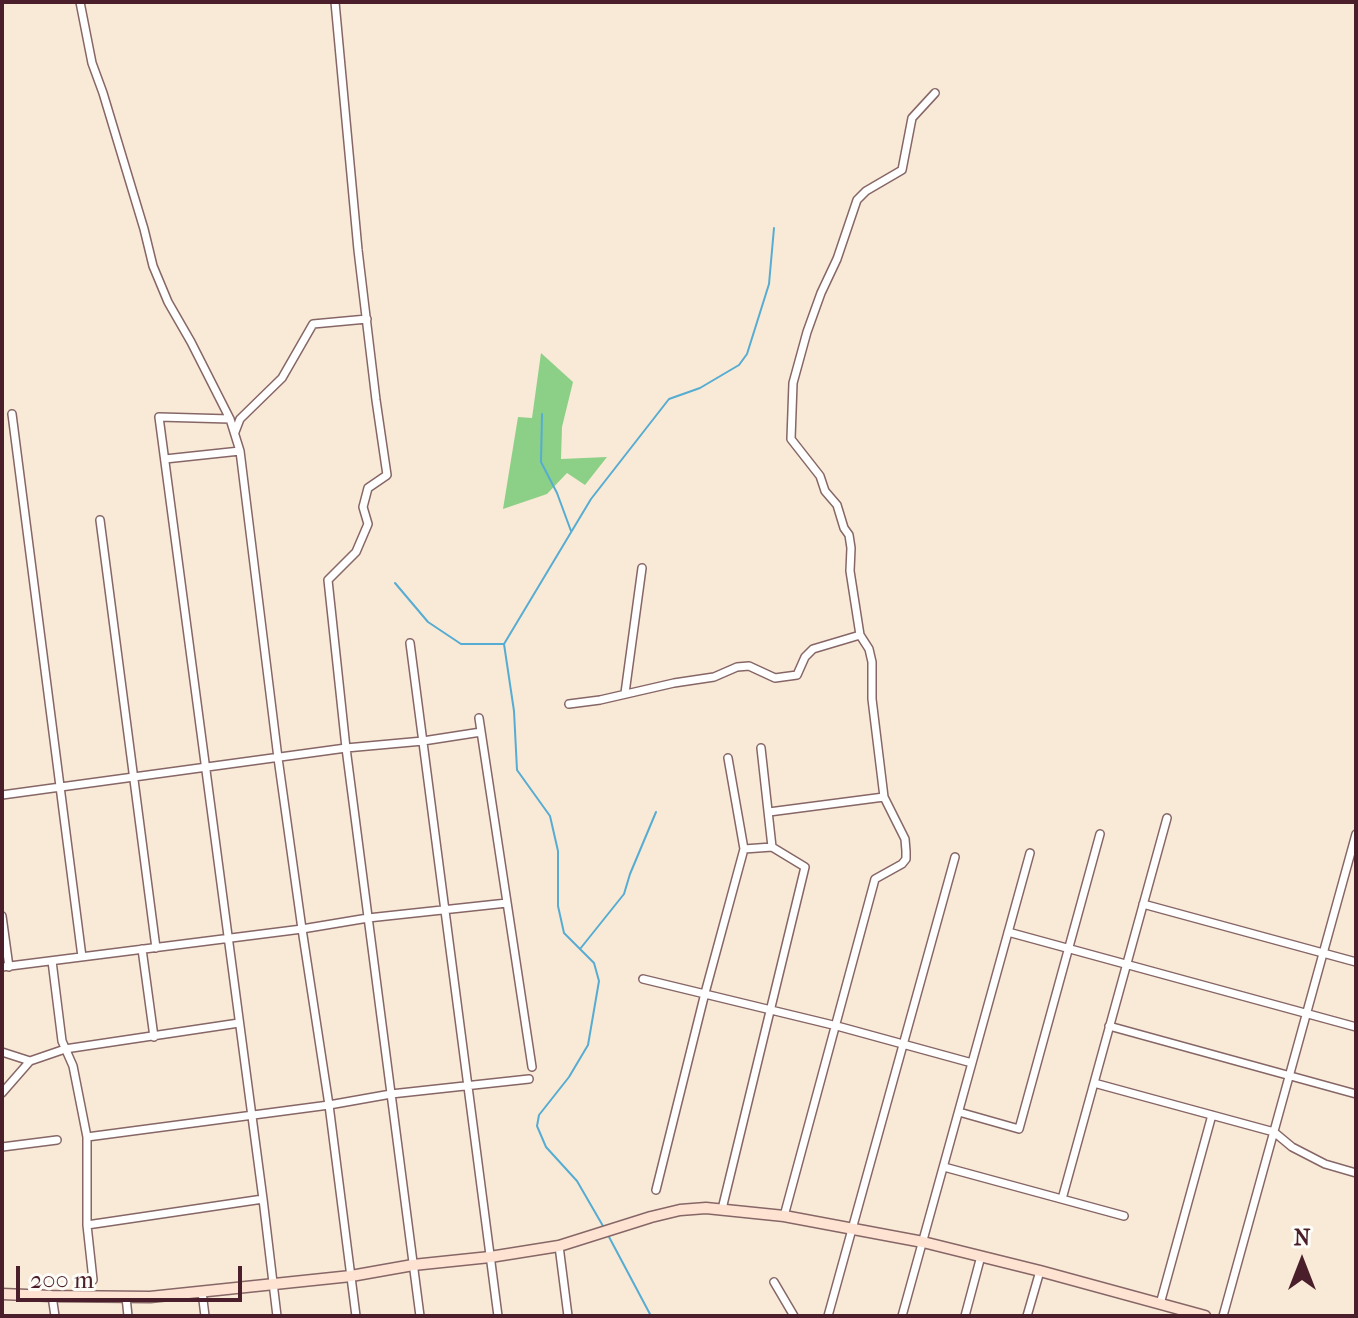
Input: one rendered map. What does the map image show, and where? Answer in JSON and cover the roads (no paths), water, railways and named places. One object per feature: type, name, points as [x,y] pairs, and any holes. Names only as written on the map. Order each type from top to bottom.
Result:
[{"type":"main road","points":[[2,1294],[126,1297],[351,1276],[559,1246],[680,1210],[722,1209],[852,1227],[923,1242],[1205,1316]]},
{"type":"street","points":[[80,2],[92,63],[153,266],[168,302],[230,419],[240,451],[278,758],[329,1105],[356,1316]]},
{"type":"street","points":[[335,2],[357,235],[387,475],[368,488],[363,507],[368,524],[356,552],[328,580],[346,748],[420,1316]]},
{"type":"street","points":[[784,1216],[875,879],[906,859],[905,839],[884,797],[872,699],[872,662],[869,649],[860,635],[850,571],[849,535],[837,505],[825,491],[820,476],[791,439],[793,383],[807,332],[857,200],[866,191],[902,170],[912,118],[935,93]]},
{"type":"street","points":[[235,432],[240,419],[282,378],[313,324],[367,319]]},
{"type":"street","points":[[12,414],[82,957]]},
{"type":"street","points":[[230,419],[159,417],[277,1316]]},
{"type":"street","points":[[165,459],[240,451]]},
{"type":"street","points":[[100,520],[156,948]]},
{"type":"street","points":[[625,693],[642,568]]},
{"type":"street","points":[[569,704],[714,677],[737,667],[749,666],[775,678],[797,675],[805,657],[813,649],[860,635]]},
{"type":"street","points":[[410,643],[498,1316]]},
{"type":"street","points":[[479,718],[532,1067]]},
{"type":"street","points":[[2,795],[481,732]]},
{"type":"street","points":[[761,748],[772,847]]},
{"type":"street","points":[[656,1190],[744,849],[728,758]]},
{"type":"street","points":[[769,812],[884,797]]},
{"type":"street","points":[[1062,1199],[1167,818]]},
{"type":"street","points":[[959,1112],[1019,1129],[1100,834]]},
{"type":"street","points":[[1223,1316],[1355,838]]},
{"type":"street","points":[[722,1209],[805,867],[772,847],[744,849]]},
{"type":"street","points":[[902,1316],[1030,853]]},
{"type":"street","points":[[828,1316],[955,857]]},
{"type":"street","points":[[2,916],[5,967],[368,918],[507,903]]},
{"type":"street","points":[[1143,904],[1356,962]]},
{"type":"street","points":[[1008,932],[1356,1027]]},
{"type":"street","points":[[142,949],[154,1037]]},
{"type":"street","points":[[52,961],[65,1049],[73,1066],[87,1137],[87,1225],[93,1280]]},
{"type":"street","points":[[643,979],[837,1026],[972,1063]]},
{"type":"street","points":[[2,1093],[30,1061],[65,1049],[239,1023]]},
{"type":"street","points":[[1109,1026],[1356,1094]]},
{"type":"street","points":[[2,1052],[30,1061]]},
{"type":"street","points":[[87,1137],[391,1094],[529,1079]]},
{"type":"street","points":[[1094,1083],[1274,1132],[1292,1147],[1325,1164],[1356,1173]]},
{"type":"street","points":[[1160,1304],[1212,1115]]},
{"type":"street","points":[[2,1147],[57,1140]]},
{"type":"street","points":[[944,1167],[1124,1216]]},
{"type":"street","points":[[87,1225],[263,1199]]},
{"type":"street","points":[[559,1246],[568,1316]]},
{"type":"street","points":[[965,1316],[981,1256]]},
{"type":"street","points":[[1027,1316],[1040,1271]]},
{"type":"street","points":[[774,1282],[794,1316]]},
{"type":"street","points":[[202,1292],[205,1316]]},
{"type":"street","points":[[52,1296],[55,1316]]},
{"type":"street","points":[[126,1297],[128,1316]]},
{"type":"waterway","points":[[603,1226],[577,1181],[546,1147],[537,1126],[539,1115],[569,1077],[588,1045],[599,981],[594,963],[564,933],[558,906],[558,851],[550,816],[517,770],[514,711],[504,644],[591,499],[669,399],[700,388],[739,365],[747,354],[769,284],[774,228]]},
{"type":"waterway","points":[[542,414],[541,462],[571,531]]},
{"type":"waterway","points":[[395,583],[428,622],[461,644],[504,644]]},
{"type":"waterway","points":[[580,949],[624,894],[656,812]]},
{"type":"waterway","points":[[608,1235],[651,1316]]}]
